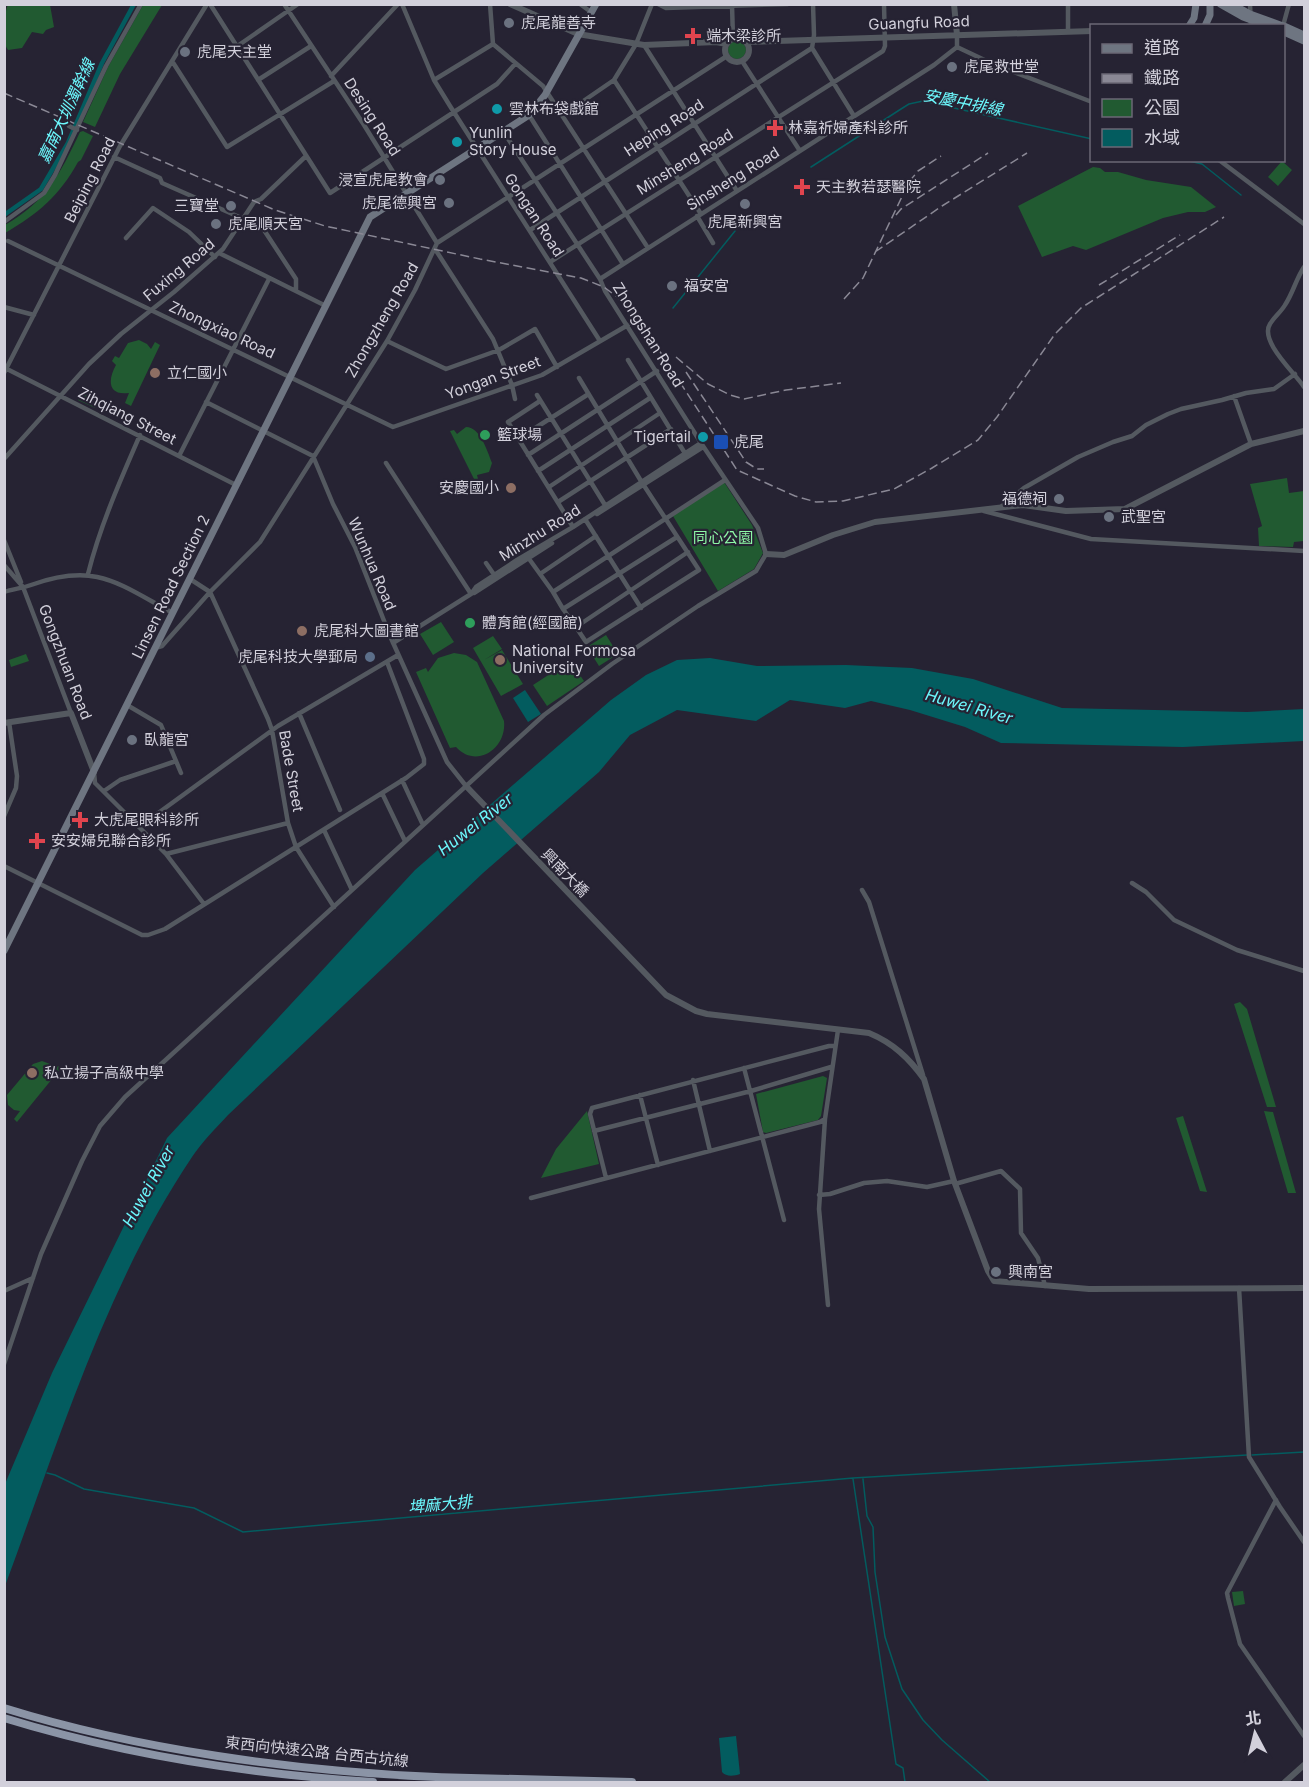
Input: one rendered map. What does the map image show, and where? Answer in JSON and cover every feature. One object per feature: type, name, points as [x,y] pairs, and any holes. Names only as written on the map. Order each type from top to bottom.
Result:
[{"type":"highway","name":"東西向快速公路 台西古坑線","points":[[4,1708],[77,1728],[243,1760],[435,1777],[632,1782]]},
{"type":"highway","name":"東西向快速公路 台西古坑線","points":[[4,1718],[91,1741],[220,1767],[320,1779],[373,1782]]},
{"type":"main road","points":[[529,115],[538,106],[596,4]]},
{"type":"main road","points":[[1190,24],[1194,18],[1196,4]]},
{"type":"main road","points":[[1206,24],[1210,15],[1210,4]]},
{"type":"main road","points":[[1220,4],[1251,20],[1272,24]]},
{"type":"main road","points":[[1232,4],[1251,20]]},
{"type":"main road","points":[[1285,27],[1305,35]]},
{"type":"main road","points":[[1285,32],[1305,41]]},
{"type":"main road","name":"Linsen Road Section 2","points":[[4,951],[360,235],[373,214],[529,115]]},
{"type":"street","points":[[4,222],[44,193],[77,130],[106,66],[141,4]]},
{"type":"street","points":[[208,4],[330,193],[497,84],[516,64]]},
{"type":"street","name":"Beiping Road","points":[[6,371],[114,157],[208,4]]},
{"type":"street","name":"Desing Road","points":[[284,4],[385,159],[499,350],[515,399]]},
{"type":"street","points":[[236,47],[298,4]]},
{"type":"street","points":[[172,61],[227,147],[333,79],[400,4]]},
{"type":"street","name":"Gongan Road","points":[[400,4],[434,80],[600,340]]},
{"type":"street","points":[[490,4],[493,44],[547,91],[648,248]]},
{"type":"street","points":[[510,4],[578,34],[644,45],[716,42],[727,44]]},
{"type":"street","points":[[580,4],[591,12]]},
{"type":"street","points":[[563,115],[614,80],[636,44],[652,4]]},
{"type":"street","points":[[658,4],[666,8],[788,4]]},
{"type":"street","points":[[813,4],[812,48],[854,117]]},
{"type":"street","points":[[884,4],[886,37]]},
{"type":"street","points":[[954,4],[957,47],[993,64],[1090,101]]},
{"type":"street","points":[[1068,4],[1068,32]]},
{"type":"street","points":[[1250,4],[1251,20]]},
{"type":"street","points":[[1284,24],[1289,4]]},
{"type":"street","points":[[732,5],[733,38],[727,44],[725,51],[727,56],[735,62],[742,61],[750,51],[747,42]]},
{"type":"street","name":"Guangfu Road","points":[[733,38],[747,42],[1090,31]]},
{"type":"street","name":"Minsheng Road","points":[[550,262],[882,51],[886,37]]},
{"type":"street","points":[[434,80],[493,44]]},
{"type":"street","points":[[644,45],[737,191]]},
{"type":"street","points":[[258,80],[311,46]]},
{"type":"street","name":"Sinsheng Road","points":[[600,279],[854,117],[934,65],[957,47]]},
{"type":"street","name":"Heping Road","points":[[530,230],[812,48]]},
{"type":"street","points":[[436,246],[727,56]]},
{"type":"street","points":[[742,61],[800,151]]},
{"type":"street","points":[[614,80],[699,215],[713,243]]},
{"type":"street","points":[[529,115],[623,264]]},
{"type":"street","points":[[69,126],[77,130]]},
{"type":"street","name":"Zhongshan Road","points":[[503,131],[578,244],[702,445],[758,528],[766,554]]},
{"type":"street","name":"Fuxing Road","points":[[4,459],[115,339],[230,242],[254,202],[261,199],[306,156]]},
{"type":"street","points":[[114,157],[160,178],[162,183],[262,227],[296,279],[296,291]]},
{"type":"street","points":[[1222,162],[1305,224]]},
{"type":"street","points":[[126,238],[153,208],[189,232],[217,255],[326,306]]},
{"type":"street","name":"Zhongxiao Road","points":[[8,241],[393,427]]},
{"type":"street","name":"Zhongzheng Road","points":[[155,648],[162,646],[210,592],[260,542],[387,340],[436,246]]},
{"type":"street","points":[[1305,267],[1287,303],[1269,324],[1268,332],[1277,354],[1305,387]]},
{"type":"street","points":[[179,456],[269,279]]},
{"type":"street","points":[[4,307],[34,315]]},
{"type":"street","name":"Yongan Street","points":[[393,427],[542,375],[628,325]]},
{"type":"street","points":[[387,340],[446,369],[499,350],[534,328],[557,367]]},
{"type":"street","points":[[628,360],[686,455]]},
{"type":"street","name":"Zihqiang Street","points":[[6,371],[236,484]]},
{"type":"street","points":[[528,455],[657,371]]},
{"type":"street","points":[[1001,507],[1033,483],[1078,457],[1132,436],[1146,425],[1181,409],[1274,389],[1295,374]]},
{"type":"street","points":[[579,378],[587,395],[699,570],[586,642],[527,556],[642,483]]},
{"type":"street","points":[[537,395],[605,504]]},
{"type":"street","points":[[519,439],[587,395]]},
{"type":"street","points":[[1234,396],[1251,444]]},
{"type":"street","points":[[538,471],[650,398]]},
{"type":"street","points":[[540,401],[508,422],[573,527]]},
{"type":"street","points":[[207,402],[313,456]]},
{"type":"street","points":[[549,487],[660,413]]},
{"type":"street","points":[[558,502],[671,429]]},
{"type":"street","points":[[4,1364],[33,1278],[82,1161],[100,1126],[147,1076],[544,715],[679,619],[756,571],[766,554],[784,555],[833,535],[875,522],[1023,505],[1066,511],[1125,509],[1251,444],[1305,431]]},
{"type":"street","points":[[88,574],[111,500],[140,435]]},
{"type":"street","name":"Minzhu Road","points":[[393,643],[471,594],[476,587],[586,520],[605,504],[702,445]]},
{"type":"street","name":"Wunhua Road","points":[[313,456],[333,504],[355,547],[393,643],[447,762],[466,786]]},
{"type":"street","points":[[386,463],[471,594]]},
{"type":"street","points":[[553,592],[725,480]]},
{"type":"street","points":[[977,510],[1091,539],[1305,551]]},
{"type":"street","points":[[586,520],[641,608]]},
{"type":"street","points":[[540,574],[596,536]]},
{"type":"street","points":[[563,609],[677,537]]},
{"type":"street","points":[[4,540],[22,587]]},
{"type":"street","points":[[576,627],[688,552]]},
{"type":"street","points":[[486,563],[495,577]]},
{"type":"street","name":"Gongzhuan Road","points":[[4,565],[22,587],[94,772]]},
{"type":"street","points":[[4,592],[60,576],[88,574],[120,584],[173,613]]},
{"type":"street","points":[[190,579],[210,592]]},
{"type":"street","name":"Bade Street","points":[[210,592],[272,730],[288,823],[296,847],[334,907]]},
{"type":"street","points":[[139,827],[272,730],[398,654]]},
{"type":"street","points":[[4,866],[142,935],[165,929],[324,830],[424,764],[387,662]]},
{"type":"street","points":[[127,705],[161,725],[181,773]]},
{"type":"street","points":[[4,816],[16,788],[15,763],[7,723],[71,713]]},
{"type":"street","points":[[298,713],[340,810]]},
{"type":"street","points":[[104,791],[120,780],[176,761]]},
{"type":"street","points":[[94,772],[95,783],[166,854],[204,904]]},
{"type":"street","points":[[402,780],[423,825]]},
{"type":"street","name":"興南大橋","points":[[466,786],[666,995],[696,1011],[869,1033],[886,1040],[915,1066],[924,1079]]},
{"type":"street","points":[[382,792],[405,841]]},
{"type":"street","points":[[166,854],[288,823]]},
{"type":"street","points":[[324,830],[352,890]]},
{"type":"street","points":[[1132,883],[1146,892],[1174,920],[1237,950],[1305,971]]},
{"type":"street","points":[[862,890],[869,902],[954,1182],[992,1279],[1089,1289],[1305,1288]]},
{"type":"street","points":[[828,1305],[819,1195],[825,1119],[838,1030]]},
{"type":"street","points":[[606,1178],[590,1114],[592,1108],[693,1080],[835,1046]]},
{"type":"street","points":[[594,1131],[751,1091],[831,1067]]},
{"type":"street","points":[[744,1068],[784,1220]]},
{"type":"street","points":[[693,1080],[710,1151]]},
{"type":"street","points":[[640,1095],[658,1165]]},
{"type":"street","points":[[531,1198],[825,1119]]},
{"type":"street","points":[[819,1195],[830,1194],[864,1183],[887,1181],[927,1187],[1001,1170],[1020,1188],[1021,1233],[1038,1258],[1045,1286]]},
{"type":"street","points":[[4,1291],[33,1278]]},
{"type":"street","points":[[1239,1288],[1249,1455],[1305,1542]]},
{"type":"street","points":[[1276,1500],[1227,1593],[1240,1644],[1305,1736]]},
{"type":"street","points":[[1285,1782],[1305,1765]]},
{"type":"green space","points":[[8,4],[50,5],[54,27],[43,34],[32,32],[22,48],[8,50],[3,34]]},
{"type":"green space","points":[[143,5],[162,5],[120,74],[95,127],[83,122],[108,67]]},
{"type":"green space","points":[[737,41],[743,44],[746,50],[743,56],[737,59],[731,56],[728,50],[731,44]]},
{"type":"green space","points":[[83,131],[93,136],[81,160],[64,184],[38,211],[5,233],[5,225],[32,206],[51,185],[80,132]]},
{"type":"green space","points":[[1281,162],[1292,170],[1278,186],[1268,177]]},
{"type":"green space","points":[[1093,167],[1105,172],[1118,172],[1146,180],[1191,187],[1216,207],[1205,212],[1188,212],[1163,218],[1086,250],[1073,246],[1042,257],[1018,206]]},
{"type":"green space","points":[[139,340],[151,349],[155,342],[160,345],[131,406],[125,403],[129,393],[117,392],[111,385],[116,365],[112,361],[115,356],[119,358],[128,343]]},
{"type":"green space","points":[[83,391],[99,399],[95,408],[78,400]]},
{"type":"green space","points":[[466,427],[479,435],[492,463],[489,472],[477,475],[478,479],[475,481],[450,431],[454,430],[457,434]]},
{"type":"green space","points":[[1287,478],[1289,493],[1304,491],[1304,541],[1294,542],[1293,547],[1259,546],[1258,528],[1262,526],[1250,484]]},
{"type":"green space","name":"同心公園","points":[[724,482],[752,525],[763,553],[754,569],[718,591],[673,516]]},
{"type":"green space","points":[[441,622],[454,642],[433,655],[420,634]]},
{"type":"green space","points":[[606,635],[618,654],[599,666],[587,647]]},
{"type":"green space","points":[[493,636],[502,649],[484,660],[502,650],[523,684],[501,696],[473,648]]},
{"type":"green space","points":[[454,653],[466,655],[477,662],[504,721],[501,740],[489,753],[481,756],[472,756],[456,747],[450,748],[416,672],[426,668],[428,672],[438,658]]},
{"type":"green space","points":[[26,654],[29,661],[11,667],[9,660]]},
{"type":"green space","points":[[570,661],[584,681],[547,706],[533,685]]},
{"type":"green space","points":[[1240,1002],[1247,1009],[1276,1107],[1267,1107],[1234,1004]]},
{"type":"green space","points":[[42,1061],[50,1064],[54,1071],[58,1066],[61,1068],[17,1122],[14,1119],[20,1111],[8,1105],[7,1095],[33,1064]]},
{"type":"green space","points":[[823,1076],[827,1078],[821,1116],[818,1120],[763,1132],[756,1094]]},
{"type":"green space","points":[[587,1111],[599,1164],[541,1178],[556,1149]]},
{"type":"green space","points":[[1264,1111],[1273,1112],[1296,1193],[1288,1193]]},
{"type":"green space","points":[[1183,1116],[1207,1192],[1200,1191],[1176,1118]]},
{"type":"green space","points":[[1243,1591],[1245,1604],[1234,1606],[1232,1592]]},
{"type":"water","name":"Huwei River","points":[[710,658],[757,666],[846,665],[912,668],[973,679],[1062,708],[1247,712],[1304,709],[1304,741],[1183,747],[1001,743],[965,727],[871,701],[845,708],[790,700],[756,721],[677,710],[630,735],[599,772],[483,873],[228,1115],[196,1151],[161,1206],[109,1311],[65,1421],[5,1586],[5,1484],[52,1373],[167,1138],[415,870],[611,700],[646,675],[677,660]]},
{"type":"water","points":[[525,690],[541,714],[528,722],[513,698]]},
{"type":"water","points":[[736,1736],[740,1774],[733,1776],[722,1772],[719,1738]]},
{"type":"waterway","name":"嘉南大圳濁幹線","points":[[4,215],[41,189],[68,143],[102,63],[134,4]]},
{"type":"waterway","name":"安慶中排線","points":[[811,167],[909,104],[923,101],[1090,139]]},
{"type":"waterway","name":"安慶中排線","points":[[1194,162],[1202,164],[1241,195]]},
{"type":"waterway","name":"安慶中排線","points":[[673,308],[735,231]]},
{"type":"waterway","points":[[1252,1455],[1304,1452]]},
{"type":"waterway","name":"埤麻大排","points":[[47,1473],[84,1489],[194,1508],[243,1532],[853,1478],[1247,1455]]},
{"type":"waterway","points":[[853,1479],[896,1764],[903,1768],[905,1782]]},
{"type":"waterway","points":[[863,1479],[867,1516],[873,1527],[875,1572],[885,1637],[902,1689],[923,1720],[990,1782]]},
{"type":"railway","points":[[4,93],[275,210],[325,226],[581,278],[604,287],[617,297],[646,330],[737,470],[795,496],[816,502],[843,501],[894,489],[978,440],[997,417],[1055,334],[1081,308],[1224,217]]},
{"type":"railway","points":[[896,215],[901,209],[988,153]]},
{"type":"railway","points":[[875,252],[942,206],[1027,153]]},
{"type":"railway","points":[[844,299],[863,278],[909,182],[918,171],[941,156]]},
{"type":"railway","points":[[1099,285],[1180,235]]},
{"type":"railway","points":[[676,357],[708,384],[744,399],[786,390],[841,383]]},
{"type":"railway","points":[[686,372],[746,462],[757,469],[764,469]]},
{"type":"place","name":"虎尾龍善寺","points":[[509,23]]},
{"type":"place","name":"端木梁診所","points":[[693,36]]},
{"type":"place","name":"虎尾天主堂","points":[[185,52]]},
{"type":"place","name":"虎尾救世堂","points":[[952,67]]},
{"type":"place","name":"雲林布袋戲館","points":[[497,109]]},
{"type":"place","name":"林嘉祈婦產科診所","points":[[775,128]]},
{"type":"place","name":"Yunlin Story House","points":[[457,142]]},
{"type":"place","name":"浸宣虎尾教會","points":[[440,180]]},
{"type":"place","name":"天主教若瑟醫院","points":[[802,187]]},
{"type":"place","name":"虎尾德興宮","points":[[449,203]]},
{"type":"place","name":"虎尾新興宮","points":[[745,204]]},
{"type":"place","name":"三寶堂","points":[[231,206]]},
{"type":"place","name":"虎尾順天宮","points":[[216,224]]},
{"type":"place","name":"福安宮","points":[[672,286]]},
{"type":"place","name":"立仁國小","points":[[155,373]]},
{"type":"place","name":"籃球場","points":[[485,435]]},
{"type":"place","name":"Tigertail","points":[[703,437]]},
{"type":"place","name":"虎尾","points":[[721,442]]},
{"type":"place","name":"安慶國小","points":[[511,488]]},
{"type":"place","name":"福德祠","points":[[1059,499]]},
{"type":"place","name":"武聖宮","points":[[1109,517]]},
{"type":"place","name":"體育館(經國館)","points":[[470,623]]},
{"type":"place","name":"虎尾科大圖書館","points":[[302,631]]},
{"type":"place","name":"虎尾科技大學郵局","points":[[370,657]]},
{"type":"place","name":"National Formosa University","points":[[500,660]]},
{"type":"place","name":"臥龍宮","points":[[132,740]]},
{"type":"place","name":"大虎尾眼科診所","points":[[80,820]]},
{"type":"place","name":"安安婦兒聯合診所","points":[[37,841]]},
{"type":"place","name":"私立揚子高級中學","points":[[32,1073]]},
{"type":"place","name":"興南宮","points":[[996,1272]]}]
